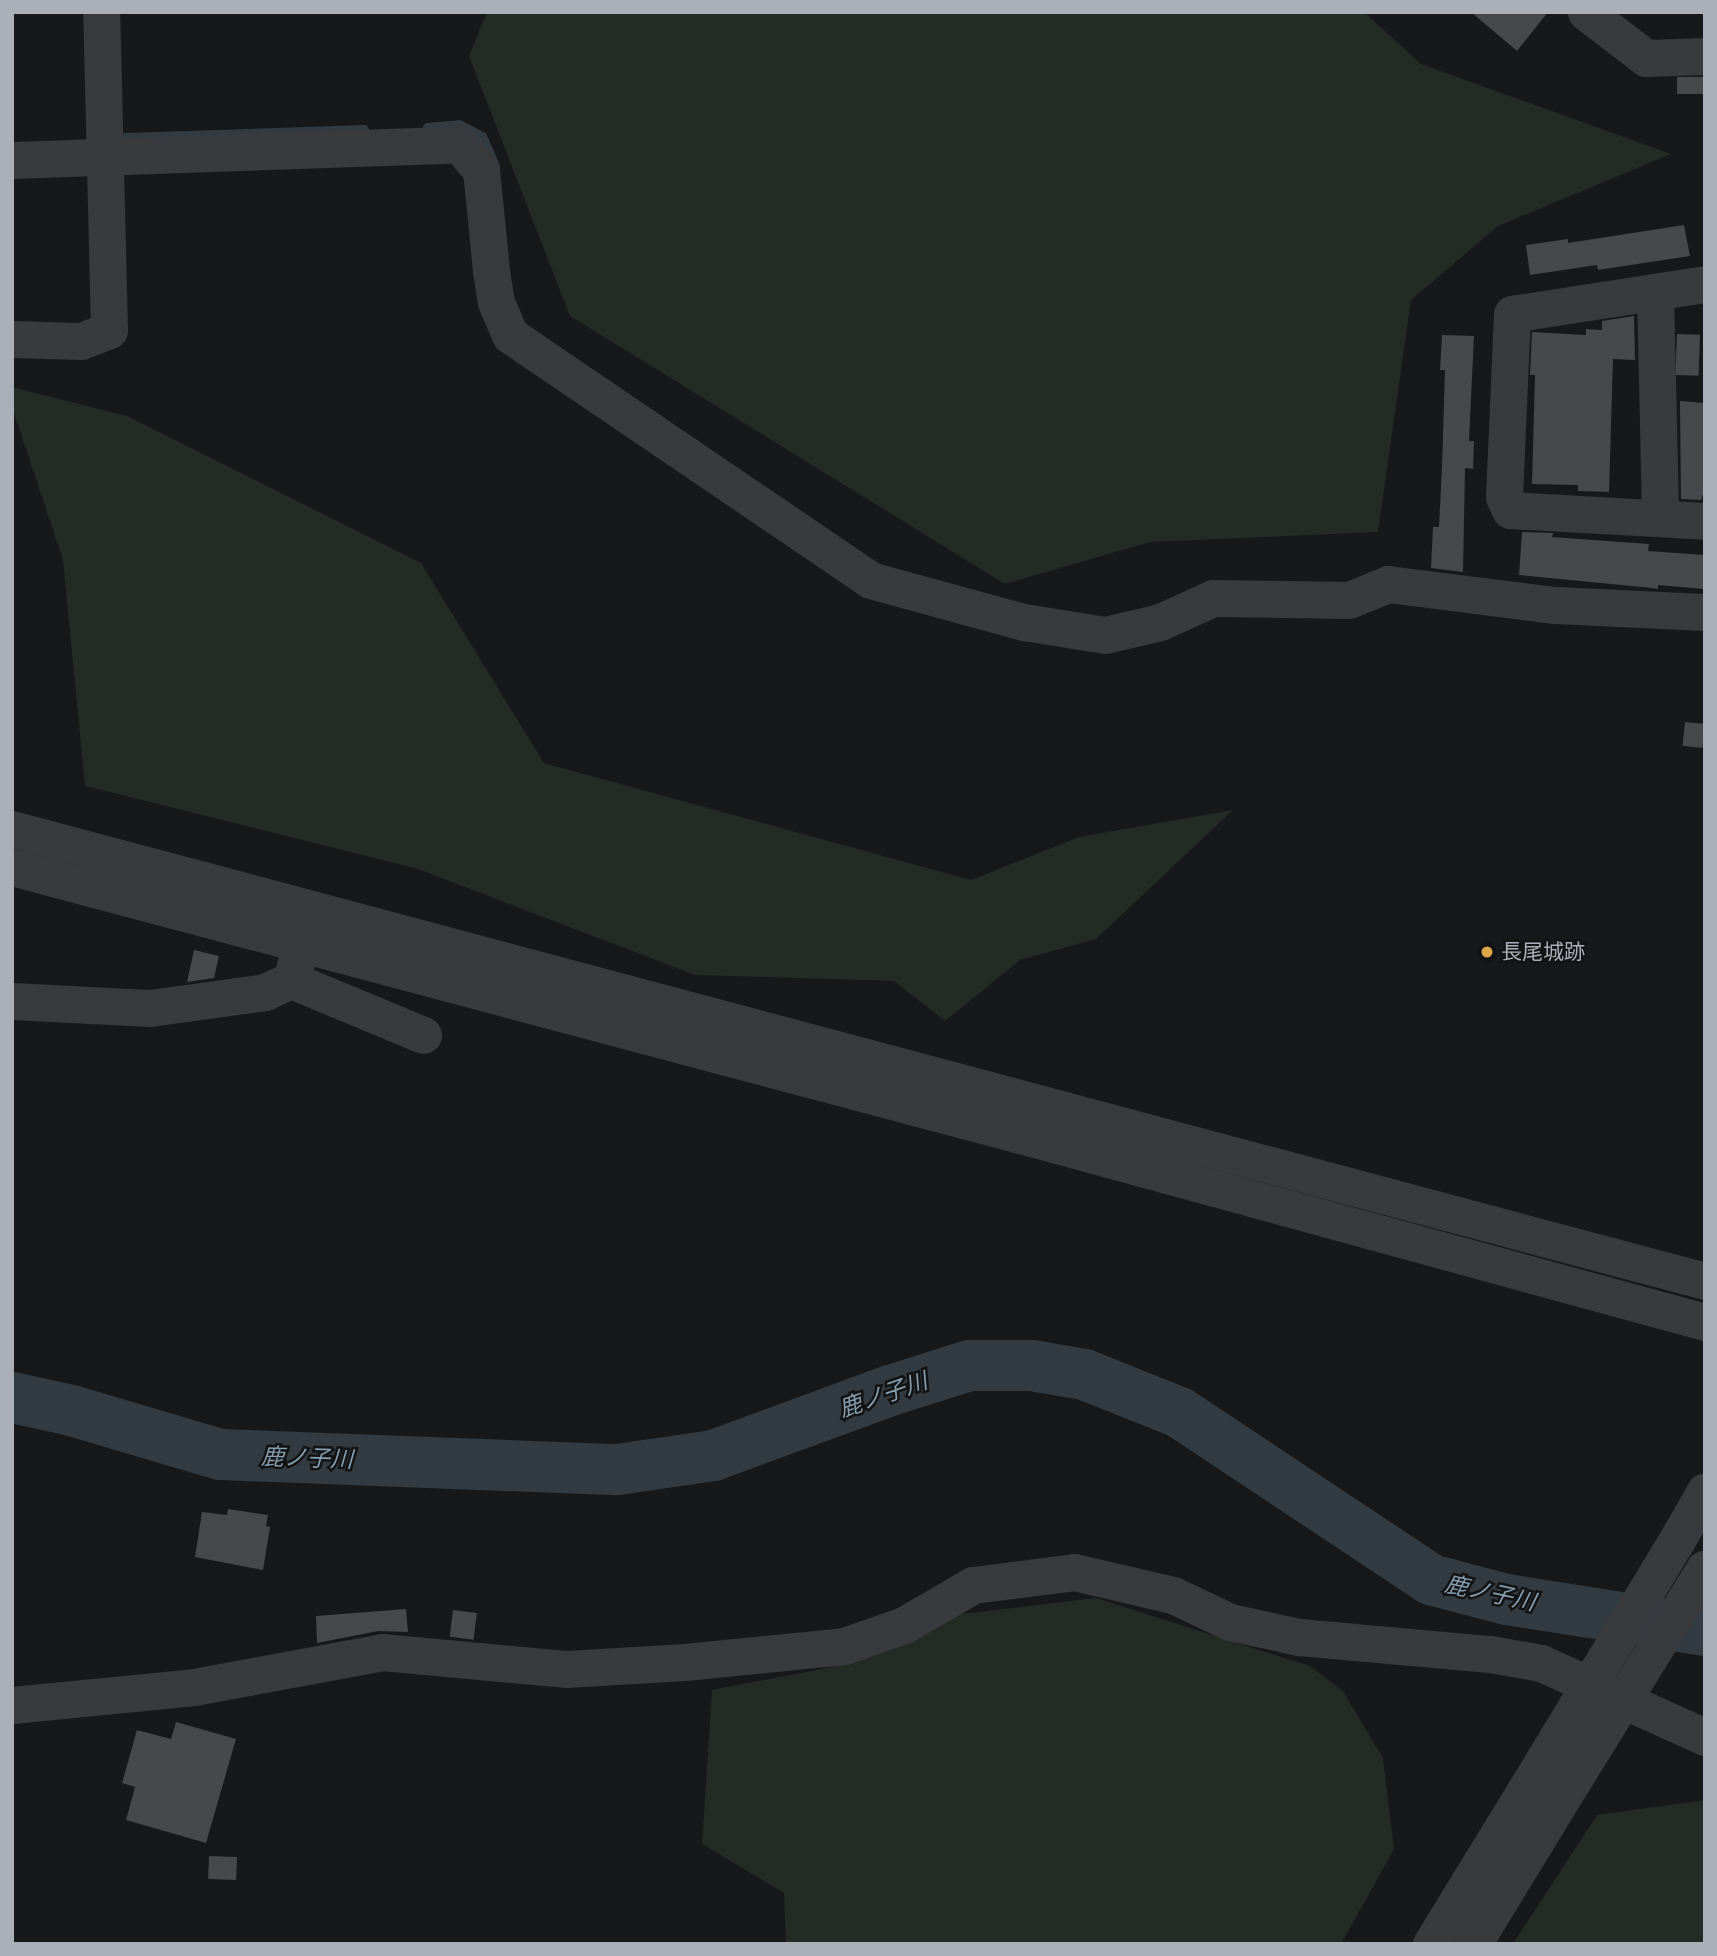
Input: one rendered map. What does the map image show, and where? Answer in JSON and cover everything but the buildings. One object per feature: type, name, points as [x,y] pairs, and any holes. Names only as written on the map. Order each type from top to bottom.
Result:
[{"type":"street","points":[[12,340],[81,341],[109,330],[101,12]]},
{"type":"street","points":[[1587,12],[1646,58],[1705,56]]},
{"type":"street","points":[[12,160],[459,144],[481,170],[492,281],[496,302],[510,335],[870,580],[1024,622],[1105,635],[1160,622],[1213,598],[1349,600],[1388,583],[1555,605],[1705,612]]},
{"type":"street","points":[[1705,284],[1512,314],[1503,497],[1510,510],[1705,521]]},
{"type":"street","points":[[1655,292],[1660,518]]},
{"type":"street","points":[[12,829],[306,926],[1031,1138],[1705,1322]]},
{"type":"street","points":[[12,867],[306,926],[1705,1281]]},
{"type":"street","points":[[291,980],[306,926]]},
{"type":"street","points":[[12,1001],[150,1008],[265,992],[291,980],[423,1035]]},
{"type":"street","points":[[1431,1944],[1705,1491]]},
{"type":"street","points":[[1473,1944],[1704,1568]]},
{"type":"street","points":[[12,1705],[194,1687],[382,1652],[567,1669],[685,1662],[844,1646],[904,1625],[973,1585],[1074,1572],[1173,1595],[1230,1622],[1299,1637],[1490,1654],[1541,1662],[1705,1737]]},
{"type":"shaded area","points":[[487,12],[1364,12],[1421,64],[1671,154],[1498,226],[1411,300],[1378,532],[1150,542],[1005,584],[570,316],[469,56]]},
{"type":"shaded area","points":[[12,387],[127,416],[421,563],[544,763],[971,880],[1079,837],[1233,810],[1096,939],[1020,960],[945,1021],[894,981],[695,975],[418,869],[85,786],[63,560],[12,407]]},
{"type":"shaded area","points":[[1096,1598],[1310,1666],[1343,1691],[1383,1758],[1394,1849],[1341,1944],[786,1944],[784,1893],[702,1844],[712,1690],[837,1666],[953,1615]]},
{"type":"shaded area","points":[[1705,1800],[1705,1944],[1513,1944],[1597,1815]]},
{"type":"waterway","points":[[427,127],[459,124],[482,136],[495,165]]},
{"type":"waterway","points":[[125,137],[364,129]]},
{"type":"waterway","name":"鹿ノ子川","points":[[12,1397],[71,1410],[220,1454],[617,1469],[713,1455],[890,1390],[969,1365],[1031,1365],[1084,1374],[1179,1412],[1430,1579],[1506,1599],[1705,1630]]},
{"type":"place","name":"長尾城跡","points":[[1487,952]]}]
